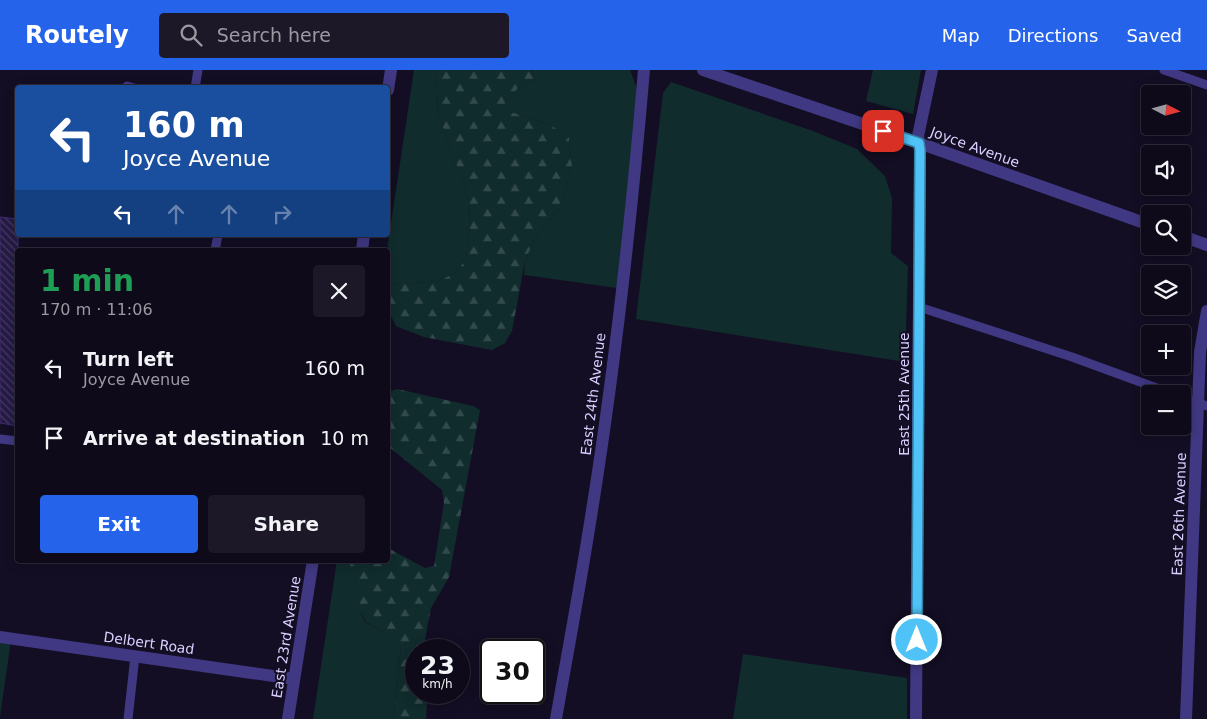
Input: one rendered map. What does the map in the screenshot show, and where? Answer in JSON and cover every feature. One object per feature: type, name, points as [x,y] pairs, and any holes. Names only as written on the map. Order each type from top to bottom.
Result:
[{"type":"street","points":[[389,85],[391,70]]},
{"type":"street","name":"East 24th Avenue","points":[[556,719],[590,529],[608,400],[634,182],[644,70]]},
{"type":"street","name":"Joyce Avenue","points":[[703,70],[919,143],[1141,222]]},
{"type":"street","name":"East 25th Avenue","points":[[916,719],[919,307],[918,136],[932,70]]},
{"type":"street","points":[[1191,239],[1207,245]]},
{"type":"street","name":"East 26th Avenue","points":[[1186,719],[1203,404],[1200,352],[1207,311]]},
{"type":"street","name":"East 23rd Avenue","points":[[288,719],[313,563]]},
{"type":"street","name":"Delbert Road","points":[[0,637],[294,678]]},
{"type":"lane","points":[[196,85],[198,70]]},
{"type":"lane","points":[[1164,70],[1207,85]]},
{"type":"lane","points":[[919,307],[1148,385]]},
{"type":"lane","points":[[1191,400],[1203,404]]},
{"type":"lane","points":[[0,439],[15,441]]},
{"type":"lane","points":[[128,719],[135,656]]},
{"type":"green space","points":[[414,70],[436,70],[438,113],[469,201],[470,227],[466,257],[458,271],[439,281],[390,286],[390,248],[387,248]]},
{"type":"green space","points":[[436,70],[532,70],[536,79],[518,88],[505,103],[511,112],[551,125],[569,138],[572,166],[560,208],[535,238],[525,261],[512,331],[505,343],[492,350],[424,337],[396,326],[390,314],[390,286],[439,281],[458,271],[466,257],[470,227],[469,201],[438,113]]},
{"type":"green space","points":[[532,70],[630,70],[638,91],[617,288],[524,275],[525,261],[535,238],[560,208],[572,166],[569,139],[551,125],[511,112],[505,103],[518,88],[536,79]]},
{"type":"green space","points":[[873,70],[921,70],[913,114],[866,101]]},
{"type":"green space","points":[[671,82],[813,131],[857,149],[885,176],[892,198],[891,253],[908,266],[905,362],[636,319],[663,93]]},
{"type":"green space","points":[[397,389],[473,406],[480,410],[449,577],[431,608],[425,639],[405,639],[405,704],[427,704],[426,719],[393,719],[401,648],[398,640],[366,622],[360,611],[350,564],[390,563],[390,549],[425,568],[434,566],[444,503],[442,490],[390,448],[391,391]]},
{"type":"green space","points":[[337,563],[351,563],[360,611],[365,622],[399,640],[401,648],[393,719],[313,719]]},
{"type":"green space","points":[[0,639],[11,640],[0,717]]},
{"type":"green space","points":[[743,654],[907,678],[907,719],[733,719]]},
{"type":"building","points":[[0,217],[15,219],[15,237],[18,237],[18,248],[15,248],[15,426],[0,423]]},
{"type":"route","points":[[883,131],[919,143],[920,150],[917,640]]}]
